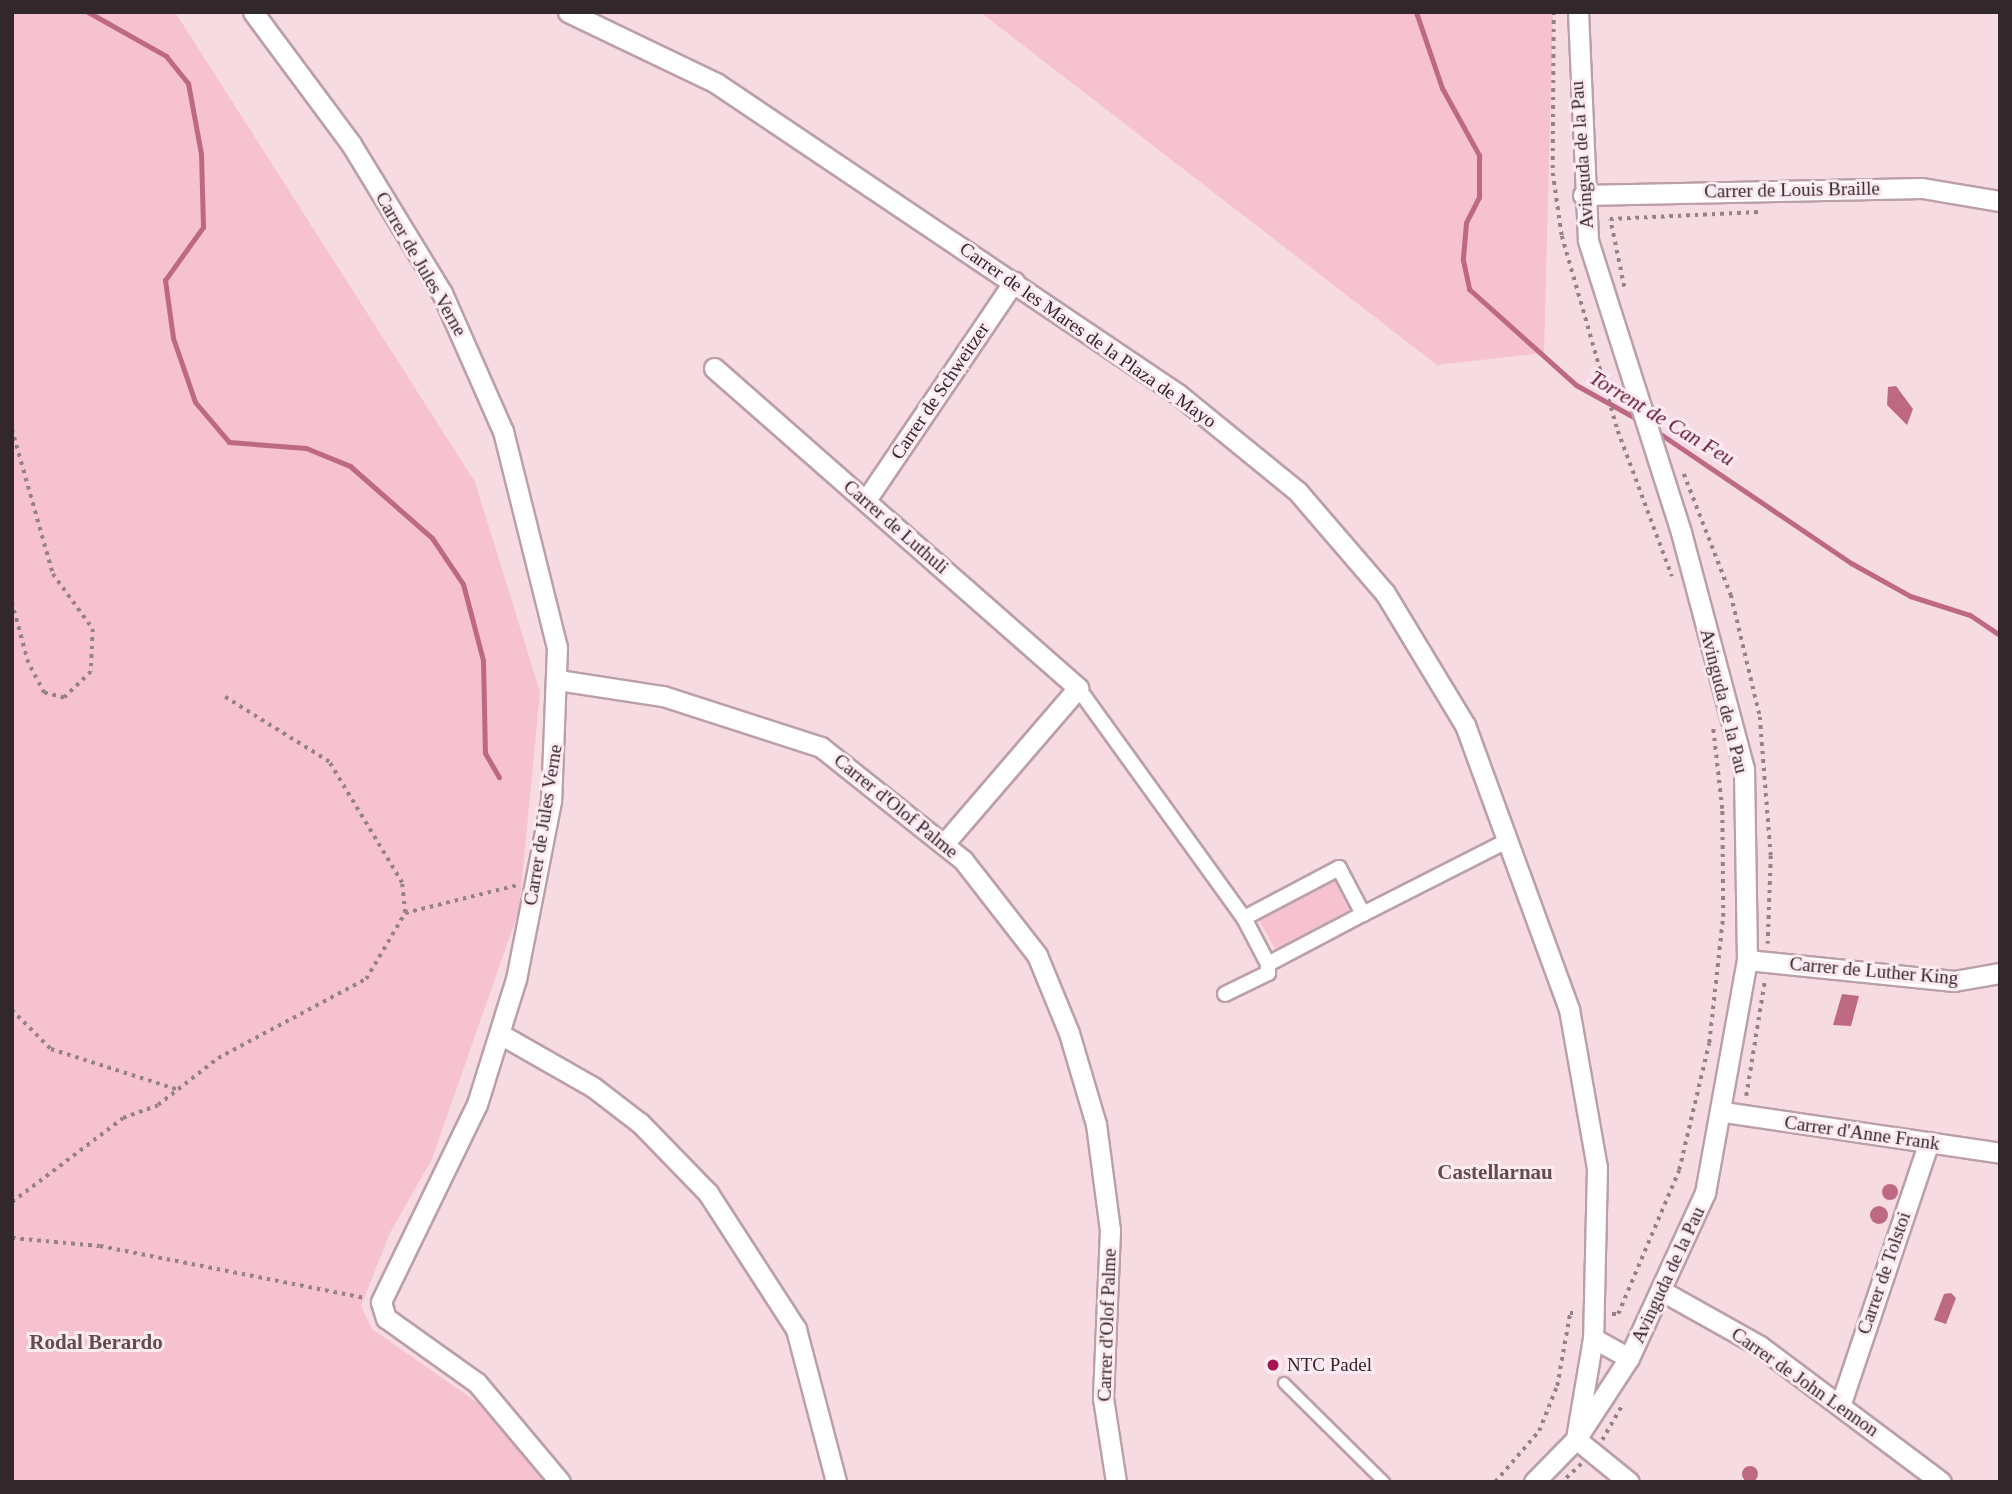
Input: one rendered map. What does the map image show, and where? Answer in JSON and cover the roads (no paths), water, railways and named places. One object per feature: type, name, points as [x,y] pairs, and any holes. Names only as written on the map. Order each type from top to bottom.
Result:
[{"type":"street","name":"Carrer de Jules Verne","points":[[253,12],[351,144],[442,293],[503,431],[538,559],[558,680],[551,801],[536,883],[500,1034],[477,1104],[381,1302],[386,1318],[477,1383],[560,1482]]},
{"type":"street","name":"Carrer de les Mares de la Plaza de Mayo","points":[[568,12],[716,83],[1014,281],[1178,394],[1298,492],[1385,593],[1465,725],[1569,1009],[1595,1154],[1594,1315],[1576,1438]]},
{"type":"street","name":"Avinguda de la Pau","points":[[1534,1482],[1576,1438],[1629,1358],[1705,1193],[1733,1114],[1747,960],[1744,769],[1681,532],[1607,312],[1588,240],[1583,195],[1578,12]]},
{"type":"street","name":"Carrer de Louis Braille","points":[[1583,195],[1922,188],[2000,201]]},
{"type":"street","name":"Carrer de Schweitzer","points":[[866,500],[1014,281]]},
{"type":"street","name":"Carrer de Luthuli","points":[[714,368],[1078,688]]},
{"type":"street","name":"Carrer d'Olof Palme","points":[[558,680],[663,696],[821,747],[944,844],[1037,955],[1069,1033],[1096,1124],[1110,1230],[1103,1398],[1116,1482]]},
{"type":"street","points":[[944,844],[1078,688],[1244,918],[1268,964],[1268,973],[1225,994]]},
{"type":"street","points":[[1268,964],[1509,840]]},
{"type":"street","points":[[1244,918],[1339,868],[1363,914]]},
{"type":"street","name":"Carrer de Luther King","points":[[1747,960],[1954,981],[2000,973]]},
{"type":"street","points":[[500,1034],[593,1087],[640,1123],[708,1193],[796,1329],[836,1482]]},
{"type":"street","name":"Carrer d'Anne Frank","points":[[1733,1114],[1928,1144],[1982,1146],[2000,1153]]},
{"type":"street","name":"Carrer de Tolstoi","points":[[1840,1403],[1928,1144]]},
{"type":"street","name":"Carrer de John Lennon","points":[[1662,1291],[1760,1346],[1840,1403],[1941,1482]]},
{"type":"street","points":[[1592,1338],[1629,1358]]},
{"type":"street","points":[[1576,1438],[1629,1482]]},
{"type":"lane","points":[[1284,1383],[1384,1482]]},
{"type":"waterway","points":[[88,12],[166,56],[188,83],[201,154],[203,227],[165,280],[173,338],[195,402],[229,442],[306,448],[350,466],[432,538],[463,584],[483,660],[485,753],[499,777]]},
{"type":"waterway","name":"Torrent de Can Feu","points":[[1416,12],[1442,88],[1479,155],[1479,197],[1466,223],[1463,260],[1469,289],[1576,385],[1639,420]]},
{"type":"waterway","name":"Torrent de Can Feu","points":[[1653,429],[1851,563],[1910,596],[1970,615],[2000,635]]},
{"type":"place","name":"NTC Padel","points":[[1273,1365]]},
{"type":"district","name":"Castellarnau","points":[[1495,1172]]},
{"type":"district","name":"Rodal Berardo","points":[[96,1342]]}]
